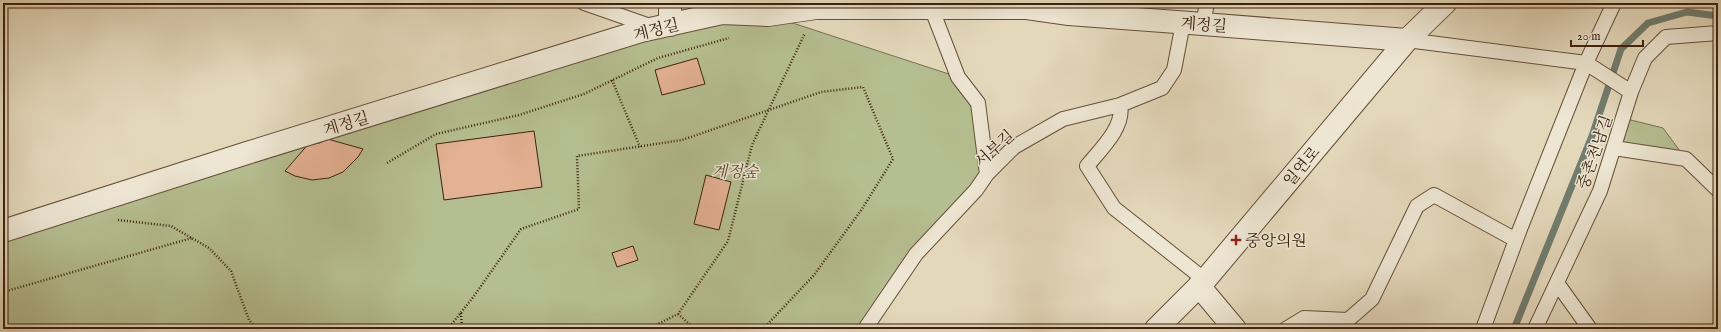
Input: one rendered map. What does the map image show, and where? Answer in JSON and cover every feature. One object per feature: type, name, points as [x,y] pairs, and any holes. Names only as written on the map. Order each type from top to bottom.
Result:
[{"type":"street","points":[[662,26],[670,3]]},
{"type":"street","name":"일연로","points":[[1156,329],[1202,283],[1407,40],[1445,3]]},
{"type":"street","name":"계정길","points":[[3,231],[247,153],[662,26],[722,13],[768,9],[816,8],[930,7],[1066,9],[1154,19],[1198,17],[1407,40]]},
{"type":"street","points":[[1202,283],[1235,329]]},
{"type":"lane","points":[[584,3],[662,26]]},
{"type":"lane","points":[[1483,329],[1516,240],[1586,63],[1614,3]]},
{"type":"lane","points":[[930,7],[958,77],[978,103],[988,174]]},
{"type":"lane","name":"서부길","points":[[865,329],[916,254],[1014,147],[1062,120],[1120,105],[1162,88],[1174,70],[1198,17]]},
{"type":"lane","name":"중촌천남길","points":[[1535,329],[1600,191],[1631,92],[1646,58],[1666,37],[1718,33]]},
{"type":"lane","points":[[1407,40],[1586,63],[1631,92]]},
{"type":"lane","points":[[1120,105],[1122,113],[1113,133],[1087,166],[1114,208],[1202,283]]},
{"type":"lane","points":[[1614,148],[1686,159],[1718,190]]},
{"type":"lane","points":[[1286,329],[1304,318],[1348,320],[1372,299],[1417,206],[1434,195],[1516,240]]},
{"type":"lane","points":[[1557,282],[1590,329]]},
{"type":"path","points":[[648,329],[678,314],[728,241],[752,145],[816,8]]},
{"type":"path","points":[[387,163],[436,134],[519,115],[584,94],[658,58],[732,37]]},
{"type":"path","points":[[612,80],[640,147]]},
{"type":"path","points":[[448,329],[521,229],[579,209],[577,156],[682,140],[822,92],[863,87],[893,159],[862,209],[814,275],[763,329]]},
{"type":"path","points":[[112,219],[171,226],[209,248],[231,271],[249,320],[257,329]]},
{"type":"path","points":[[3,292],[192,238]]},
{"type":"path","points":[[461,312],[462,329]]},
{"type":"path","points":[[678,314],[695,329]]},
{"type":"green space","name":"계정숲","points":[[768,15],[958,77],[978,103],[987,174],[976,190],[915,245],[861,329],[3,329],[3,231],[641,31]]},
{"type":"green space","points":[[1623,118],[1663,128],[1686,159],[1614,148]]},
{"type":"building","points":[[697,58],[705,84],[662,95],[655,70]]},
{"type":"building","points":[[534,131],[542,187],[444,200],[436,144]]},
{"type":"building","points":[[324,138],[363,149],[358,157],[343,172],[329,178],[312,180],[295,176],[285,171],[310,142],[314,144],[319,143],[322,142]]},
{"type":"building","points":[[706,175],[731,182],[719,230],[694,224]]},
{"type":"building","points":[[633,246],[638,260],[617,267],[612,253]]},
{"type":"waterway","points":[[1514,329],[1592,136],[1621,49],[1648,23],[1687,12],[1718,16]]},
{"type":"place","name":"중앙의원","points":[[1236,240]]}]
